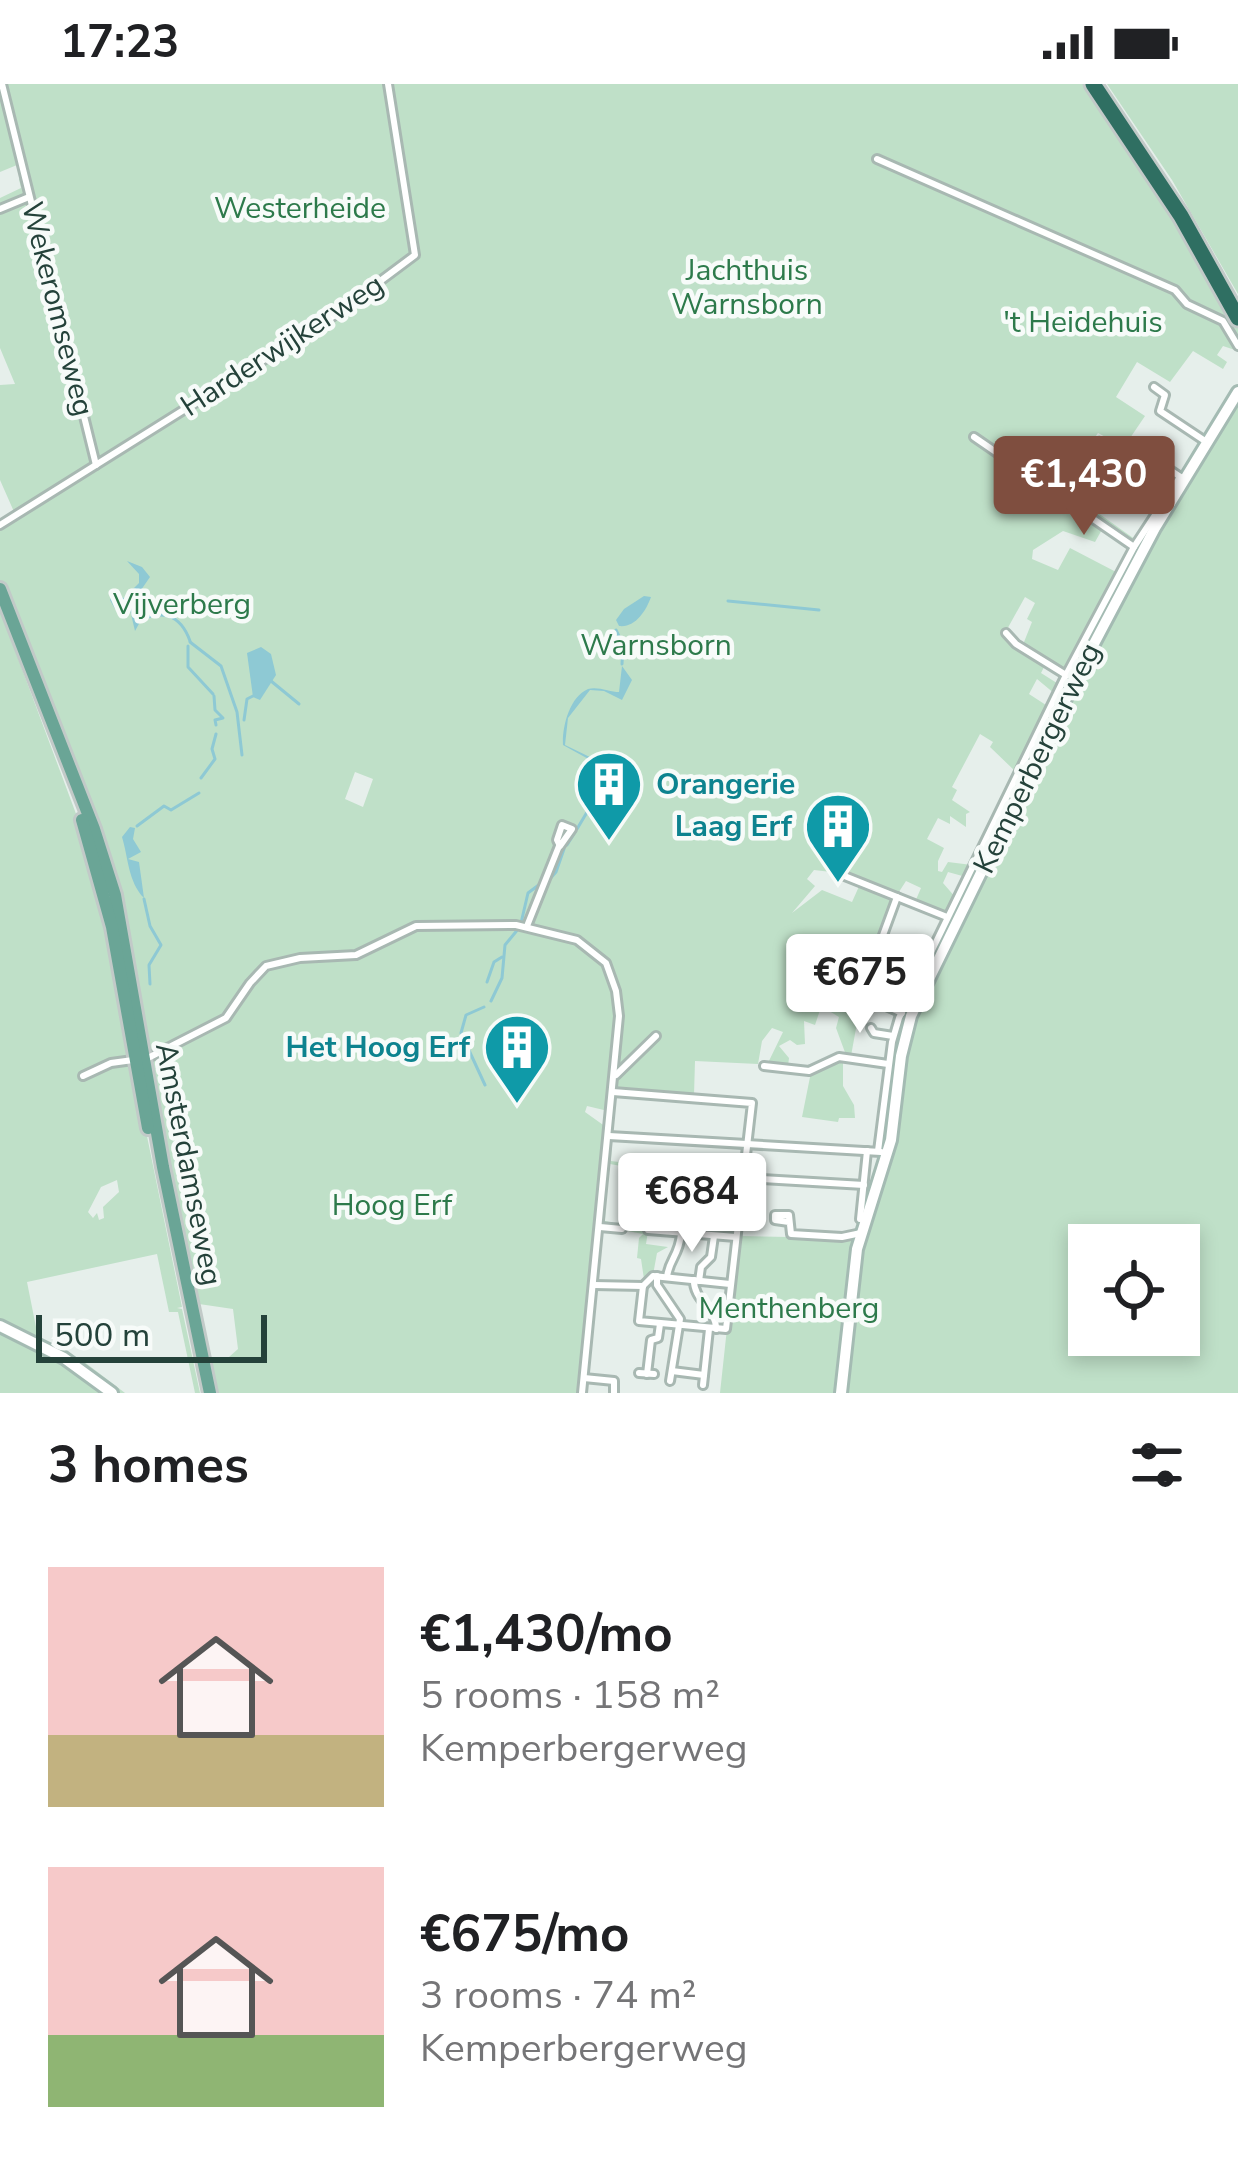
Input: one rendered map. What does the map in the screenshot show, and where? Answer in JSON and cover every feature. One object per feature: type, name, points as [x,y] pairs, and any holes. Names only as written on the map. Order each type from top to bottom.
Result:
[{"type":"highway","points":[[1097,84],[1167,180],[1238,302]]},
{"type":"highway","points":[[1097,84],[1181,216],[1238,318]]},
{"type":"main road","name":"Kemperbergerweg","points":[[841,1393],[861,1233],[892,1130],[906,1015],[1152,526],[1238,392]]},
{"type":"main road","name":"Amsterdamseweg","points":[[0,589],[101,851],[206,1393]]},
{"type":"main road","name":"Amsterdamseweg","points":[[0,606],[86,831],[120,944]]},
{"type":"main road","points":[[0,1326],[64,1358],[112,1393]]},
{"type":"street","name":"Wekeromseweg","points":[[2,84],[97,465]]},
{"type":"street","name":"Harderwijkerweg","points":[[0,525],[332,317],[415,255],[388,84]]},
{"type":"street","points":[[877,159],[1174,290],[1186,304],[1223,320],[1238,346]]},
{"type":"street","points":[[0,209],[29,197]]},
{"type":"street","points":[[1154,387],[1166,395],[1160,411],[1207,442]]},
{"type":"street","points":[[974,437],[1134,547]]},
{"type":"street","points":[[1140,450],[1182,478]]},
{"type":"street","name":"Kemperbergerweg","points":[[884,1151],[893,1036],[1066,675],[1134,547],[1152,526]]},
{"type":"street","name":"Kemperbergerweg","points":[[1006,633],[1066,675]]},
{"type":"street","points":[[526,927],[559,846],[562,825],[572,830],[559,846]]},
{"type":"street","points":[[836,873],[947,917]]},
{"type":"street","points":[[897,897],[861,995],[906,1015]]},
{"type":"street","points":[[83,1076],[111,1063],[152,1060],[226,1018],[257,974],[271,964],[356,956],[416,926],[526,927],[577,940],[604,958],[618,1000],[619,1066],[583,1393]]},
{"type":"street","points":[[872,1034],[893,1036]]},
{"type":"street","points":[[619,1066],[656,1036]]},
{"type":"street","points":[[764,1066],[808,1071],[841,1057],[890,1063]]},
{"type":"street","points":[[614,1092],[752,1102],[731,1285],[704,1380],[671,1376],[680,1317],[657,1285],[657,1276]]},
{"type":"street","points":[[609,1136],[884,1151]]},
{"type":"street","points":[[860,1219],[867,1151]]},
{"type":"street","points":[[736,1237],[650,1232],[655,1183],[863,1185]]},
{"type":"street","points":[[667,1277],[669,1263],[678,1255],[686,1234],[696,1184]]},
{"type":"street","points":[[789,1222],[791,1234],[842,1237],[861,1233]]},
{"type":"street","points":[[600,1227],[622,1229]]},
{"type":"street","points":[[714,1236],[711,1258],[701,1267],[694,1290],[717,1329]]},
{"type":"street","points":[[717,1329],[639,1321],[644,1286],[649,1277],[657,1276],[731,1285]]},
{"type":"street","points":[[594,1286],[644,1286]]},
{"type":"street","points":[[647,1374],[651,1340],[659,1337],[661,1323]]},
{"type":"street","points":[[584,1378],[611,1380],[611,1392]]},
{"type":"green space","points":[[0,84],[1088,84],[1131,145],[1238,325],[1238,351],[1223,346],[1217,355],[1227,362],[1223,369],[1193,351],[1170,382],[1137,362],[1116,397],[1145,416],[1124,447],[1098,433],[1083,454],[1099,435],[1125,451],[1116,466],[1135,465],[1146,474],[1125,480],[1130,491],[1113,489],[1098,513],[1136,540],[1134,545],[1104,526],[1095,542],[1063,531],[1033,550],[1032,559],[1058,570],[1070,548],[1118,573],[1066,672],[1046,663],[1041,673],[1060,685],[1055,694],[1037,679],[1029,694],[1049,707],[1016,772],[990,747],[993,742],[980,734],[952,787],[957,790],[952,800],[970,812],[966,827],[950,816],[950,824],[938,818],[927,839],[944,848],[938,871],[948,862],[972,865],[966,877],[948,872],[943,883],[956,898],[948,914],[915,902],[921,888],[906,881],[895,898],[860,992],[844,986],[807,942],[795,955],[824,978],[816,990],[819,994],[859,1012],[851,1056],[843,1060],[843,1086],[854,1105],[855,1118],[839,1118],[838,1122],[802,1117],[811,1072],[846,1055],[836,1028],[839,1017],[826,1009],[820,1010],[815,1025],[804,1021],[805,1044],[790,1040],[779,1046],[789,1058],[788,1066],[767,1065],[783,1032],[772,1028],[762,1041],[758,1064],[695,1061],[694,1095],[615,1090],[620,1066],[612,1060],[608,1111],[587,1106],[585,1112],[606,1127],[580,1393],[213,1393],[148,1064],[153,1059],[117,895],[0,584],[0,526],[93,466],[15,514],[0,480],[0,385],[15,384],[0,348],[0,198],[21,188],[19,179],[25,179],[17,165],[0,172]],"holes":[[[1025,597],[1035,603],[1022,647],[1012,646],[1005,633]],[[355,772],[373,779],[363,807],[345,799]],[[852,850],[859,855],[844,875],[861,882],[852,902],[822,890],[792,913],[815,886],[807,879],[814,870],[840,873]],[[199,1304],[233,1309],[238,1349],[229,1357],[211,1361]]]},
{"type":"green space","points":[[1107,84],[1238,84],[1238,294],[1172,180]]},
{"type":"green space","points":[[1238,401],[1238,1393],[843,1393],[856,1269],[887,1153],[906,1038],[978,881],[1159,525]]},
{"type":"green space","points":[[1150,527],[907,1014],[1067,675]]},
{"type":"green space","points":[[0,610],[91,854],[130,1055],[124,1061],[132,1063],[182,1307],[177,1308],[182,1309],[200,1393],[195,1393],[178,1312],[169,1312],[157,1254],[27,1282],[38,1337],[83,1361],[125,1393],[115,1393],[33,1335],[0,1325]],"holes":[[[117,1180],[119,1192],[103,1207],[104,1218],[99,1220],[97,1213],[93,1218],[88,1212],[101,1187]]]},
{"type":"green space","points":[[612,1138],[611,1161],[642,1165],[665,1158],[665,1162],[685,1164],[684,1170],[654,1168],[652,1184],[641,1182],[643,1170],[610,1164],[607,1191]]},
{"type":"green space","points":[[606,1193],[605,1221],[624,1225],[632,1214],[638,1214],[637,1230],[648,1231],[646,1244],[668,1247],[657,1253],[653,1275],[644,1279],[637,1258],[643,1234],[601,1226]]},
{"type":"green space","name":"Menthenberg","points":[[858,1234],[840,1393],[720,1393],[737,1236],[842,1238]]},
{"type":"green space","points":[[0,1328],[33,1344],[109,1393],[0,1393]]},
{"type":"water","points":[[127,561],[142,567],[150,577],[132,603],[133,617],[141,620],[135,631],[130,610],[115,609],[110,600],[114,589],[124,598],[139,583],[139,574]]},
{"type":"water","points":[[644,596],[651,597],[639,618],[619,626],[616,620],[624,609]]},
{"type":"water","points":[[261,647],[271,654],[276,675],[260,700],[253,697],[247,653]]},
{"type":"water","points":[[622,666],[632,680],[622,700],[590,690],[568,718],[565,745],[594,759],[597,777],[591,780],[581,772],[592,761],[563,745],[565,722],[571,706],[588,689],[619,692]]},
{"type":"water","points":[[130,827],[135,828],[133,839],[141,852],[128,859],[139,862],[144,898],[132,877],[122,837]]},
{"type":"waterway","points":[[728,601],[819,610]]},
{"type":"waterway","points":[[137,621],[169,616],[190,641]]},
{"type":"waterway","points":[[616,630],[623,645],[622,664]]},
{"type":"waterway","points":[[190,642],[221,666],[237,712],[242,755]]},
{"type":"waterway","points":[[188,646],[188,667],[213,694]]},
{"type":"waterway","points":[[271,681],[299,704]]},
{"type":"waterway","points":[[214,696],[215,710],[223,718],[215,720],[216,725]]},
{"type":"waterway","points":[[244,720],[247,699],[253,696]]},
{"type":"waterway","points":[[201,778],[215,759],[216,734]]},
{"type":"waterway","points":[[577,829],[602,787],[603,774],[593,768]]},
{"type":"waterway","points":[[137,826],[164,806],[171,810],[199,793]]},
{"type":"waterway","points":[[567,845],[575,832]]},
{"type":"waterway","points":[[549,880],[564,849]]},
{"type":"waterway","points":[[521,923],[528,893],[540,884]]},
{"type":"waterway","points":[[144,899],[150,926],[161,945],[149,965],[150,984]]},
{"type":"waterway","points":[[491,1001],[502,978],[505,945],[519,928]]},
{"type":"waterway","points":[[487,982],[494,962],[502,957]]},
{"type":"waterway","points":[[484,1007],[466,1015],[461,1033],[485,1085]]},
{"type":"place","name":"Orangerie","points":[[609,843]]},
{"type":"place","name":"Laag Erf","points":[[838,885]]},
{"type":"place","name":"Het Hoog Erf","points":[[517,1106]]},
{"type":"park label","name":"Westerheide","points":[[300,208]]},
{"type":"park label","name":"Jachthuis Warnsborn","points":[[747,287]]},
{"type":"park label","name":"'t Heidehuis","points":[[1083,322]]},
{"type":"park label","name":"Vijverberg","points":[[182,604]]},
{"type":"park label","name":"Warnsborn","points":[[656,645]]},
{"type":"park label","name":"Hoog Erf","points":[[392,1205]]}]
